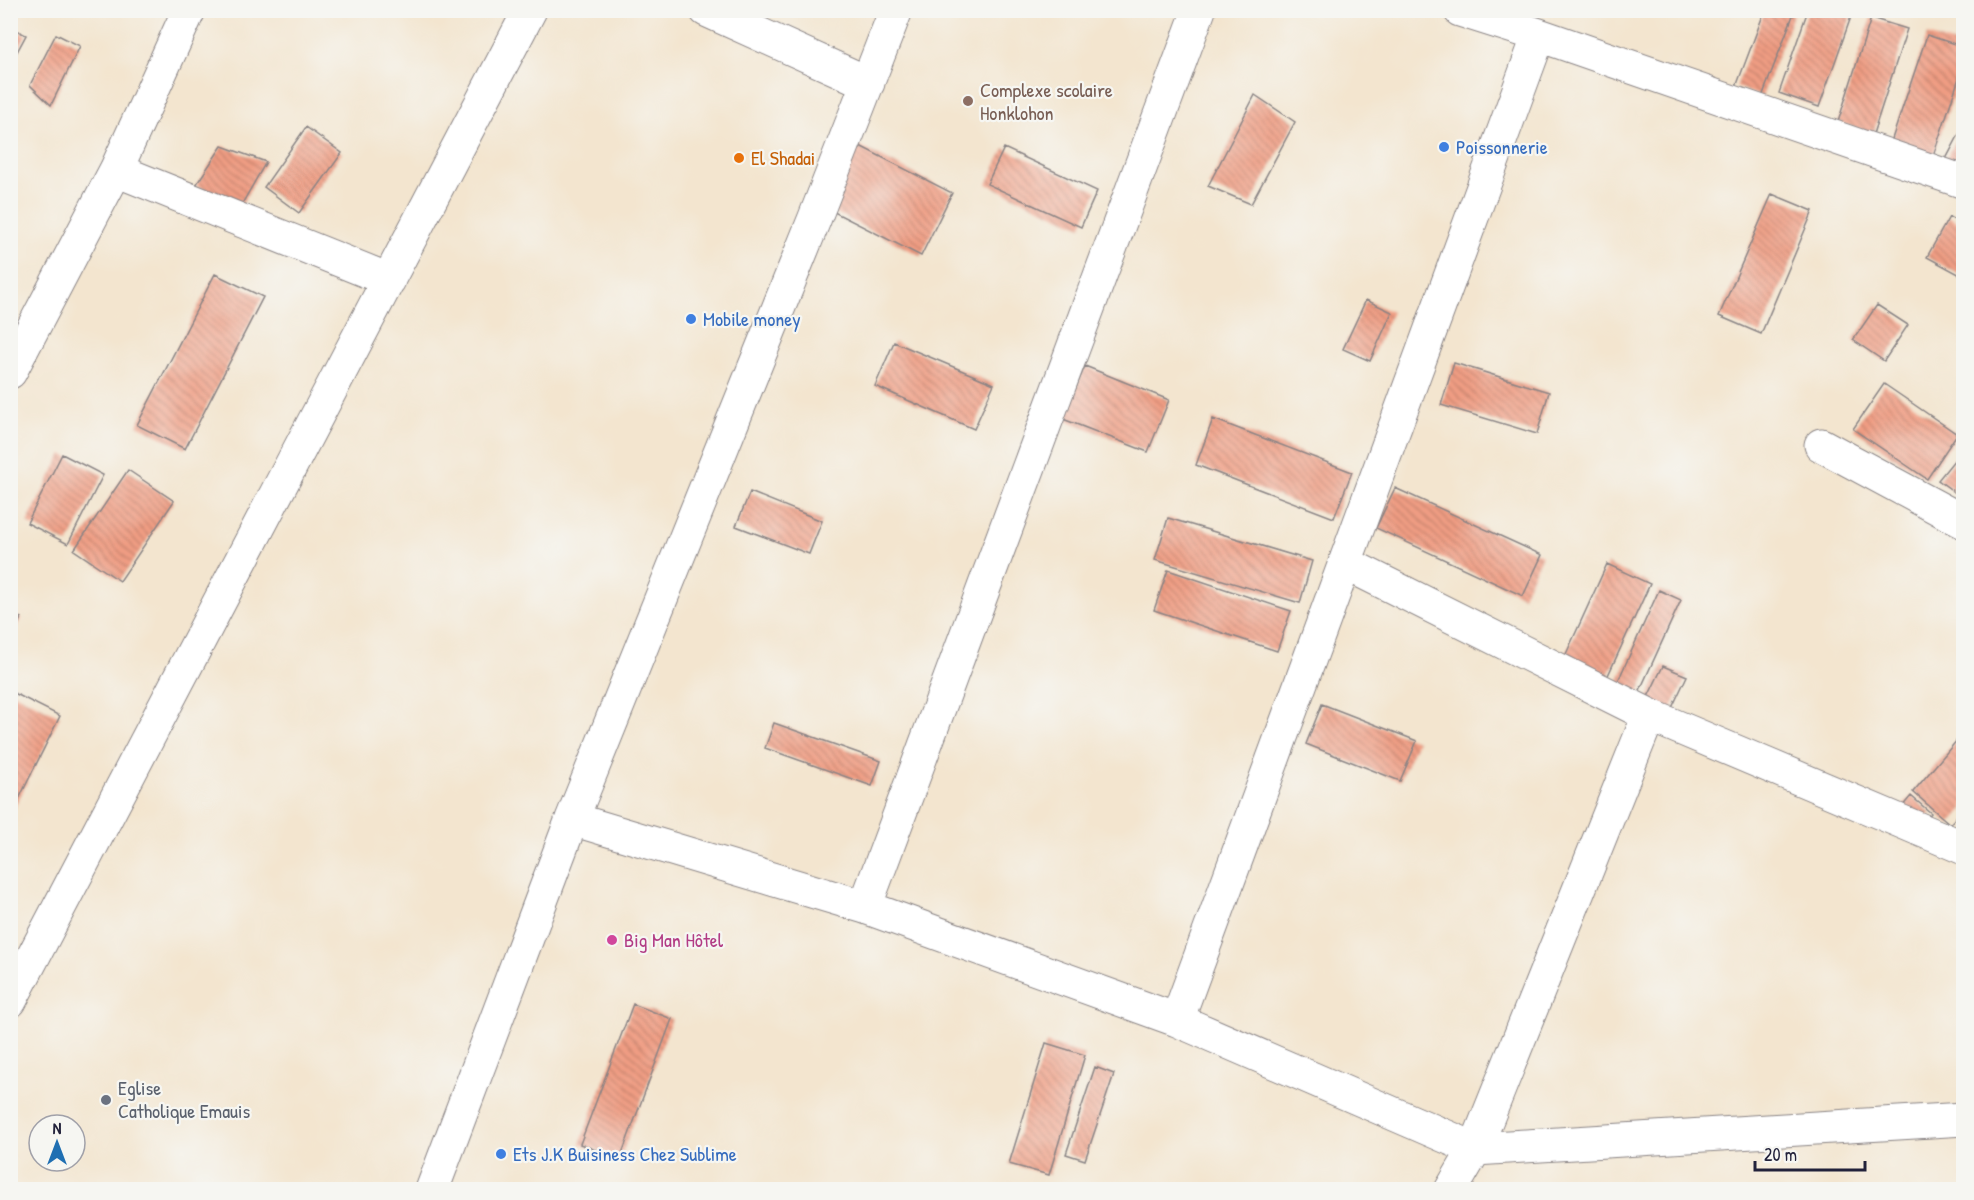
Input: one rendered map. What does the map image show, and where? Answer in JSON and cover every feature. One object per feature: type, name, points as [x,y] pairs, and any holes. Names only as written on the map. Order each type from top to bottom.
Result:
[{"type":"street","points":[[10,372],[116,170],[189,10]]},
{"type":"street","points":[[10,1001],[530,10]]},
{"type":"street","points":[[706,10],[868,83]]},
{"type":"street","points":[[432,1190],[572,819],[896,10]]},
{"type":"street","points":[[865,907],[1199,10]]},
{"type":"street","points":[[1460,10],[1539,35],[1964,182]]},
{"type":"street","points":[[1177,1020],[1539,35]]},
{"type":"street","points":[[116,170],[389,280]]},
{"type":"street","points":[[1821,445],[1964,522]]},
{"type":"street","points":[[1344,563],[1648,715],[1964,848]]},
{"type":"street","points":[[1451,1190],[1475,1149],[1648,715]]},
{"type":"street","points":[[572,819],[865,907],[1177,1020],[1475,1149],[1964,1119]]},
{"type":"building","points":[[1765,10],[1795,10],[1762,97],[1736,87]]},
{"type":"building","points":[[1808,10],[1842,10],[1852,14],[1819,107],[1779,93]]},
{"type":"building","points":[[1871,18],[1907,29],[1873,134],[1838,122]]},
{"type":"building","points":[[10,27],[26,35],[10,65]]},
{"type":"building","points":[[56,34],[80,46],[51,105],[30,85]]},
{"type":"building","points":[[1927,35],[1964,47],[1964,63],[1933,156],[1891,142]]},
{"type":"building","points":[[1255,95],[1295,122],[1251,204],[1208,186]]},
{"type":"building","points":[[1964,125],[1964,170],[1945,161]]},
{"type":"building","points":[[306,127],[342,153],[299,213],[264,187]]},
{"type":"building","points":[[858,145],[952,193],[921,256],[826,208]]},
{"type":"building","points":[[222,146],[266,162],[239,209],[196,185]]},
{"type":"building","points":[[1004,148],[1097,191],[1081,227],[987,184]]},
{"type":"building","points":[[1772,194],[1813,211],[1761,334],[1719,316]]},
{"type":"building","points":[[1949,217],[1964,225],[1964,277],[1927,257]]},
{"type":"building","points":[[215,274],[263,297],[185,449],[137,425]]},
{"type":"building","points":[[1366,300],[1392,312],[1370,361],[1343,349]]},
{"type":"building","points":[[1877,305],[1908,325],[1884,361],[1853,340]]},
{"type":"building","points":[[894,342],[994,384],[974,429],[875,386]]},
{"type":"building","points":[[1454,363],[1549,392],[1537,434],[1441,405]]},
{"type":"building","points":[[1085,366],[1169,400],[1148,452],[1063,419]]},
{"type":"building","points":[[1884,384],[1957,434],[1927,479],[1853,429]]},
{"type":"building","points":[[1213,419],[1352,472],[1334,518],[1196,465]]},
{"type":"building","points":[[1964,448],[1964,499],[1938,480]]},
{"type":"building","points":[[62,454],[103,475],[68,544],[27,523]]},
{"type":"building","points":[[128,470],[174,501],[120,581],[74,550]]},
{"type":"building","points":[[1395,488],[1542,555],[1523,596],[1376,528]]},
{"type":"building","points":[[750,492],[822,521],[809,554],[736,526]]},
{"type":"building","points":[[1168,518],[1312,561],[1300,603],[1155,560]]},
{"type":"building","points":[[1607,564],[1650,584],[1604,684],[1561,665]]},
{"type":"building","points":[[1168,570],[1291,611],[1277,651],[1154,610]]},
{"type":"building","points":[[1659,590],[1681,600],[1635,701],[1613,692]]},
{"type":"building","points":[[10,614],[21,618],[10,641]]},
{"type":"building","points":[[1663,666],[1687,676],[1670,712],[1646,701]]},
{"type":"building","points":[[10,691],[60,716],[10,817]]},
{"type":"building","points":[[1322,704],[1417,741],[1400,781],[1306,744]]},
{"type":"building","points":[[774,723],[881,761],[872,786],[765,748]]},
{"type":"building","points":[[1964,732],[1964,808],[1950,824],[1913,792]]},
{"type":"building","points":[[1911,796],[1931,813],[1921,825],[1901,808]]},
{"type":"building","points":[[633,1004],[672,1019],[620,1159],[580,1144]]},
{"type":"building","points":[[1046,1043],[1085,1055],[1049,1175],[1009,1164]]},
{"type":"building","points":[[1095,1067],[1114,1074],[1085,1160],[1066,1154]]},
{"type":"place","name":"Complexe scolaire Honklohon","points":[[968,101]]},
{"type":"place","name":"Poissonnerie","points":[[1444,147]]},
{"type":"place","name":"El Shadai","points":[[739,158]]},
{"type":"place","name":"Mobile money","points":[[691,319]]},
{"type":"place","name":"Big Man Hôtel","points":[[612,940]]},
{"type":"place","name":"Eglise Catholique Emauis","points":[[106,1100]]},
{"type":"place","name":"Ets J.K Buisiness Chez Sublime","points":[[501,1154]]}]
